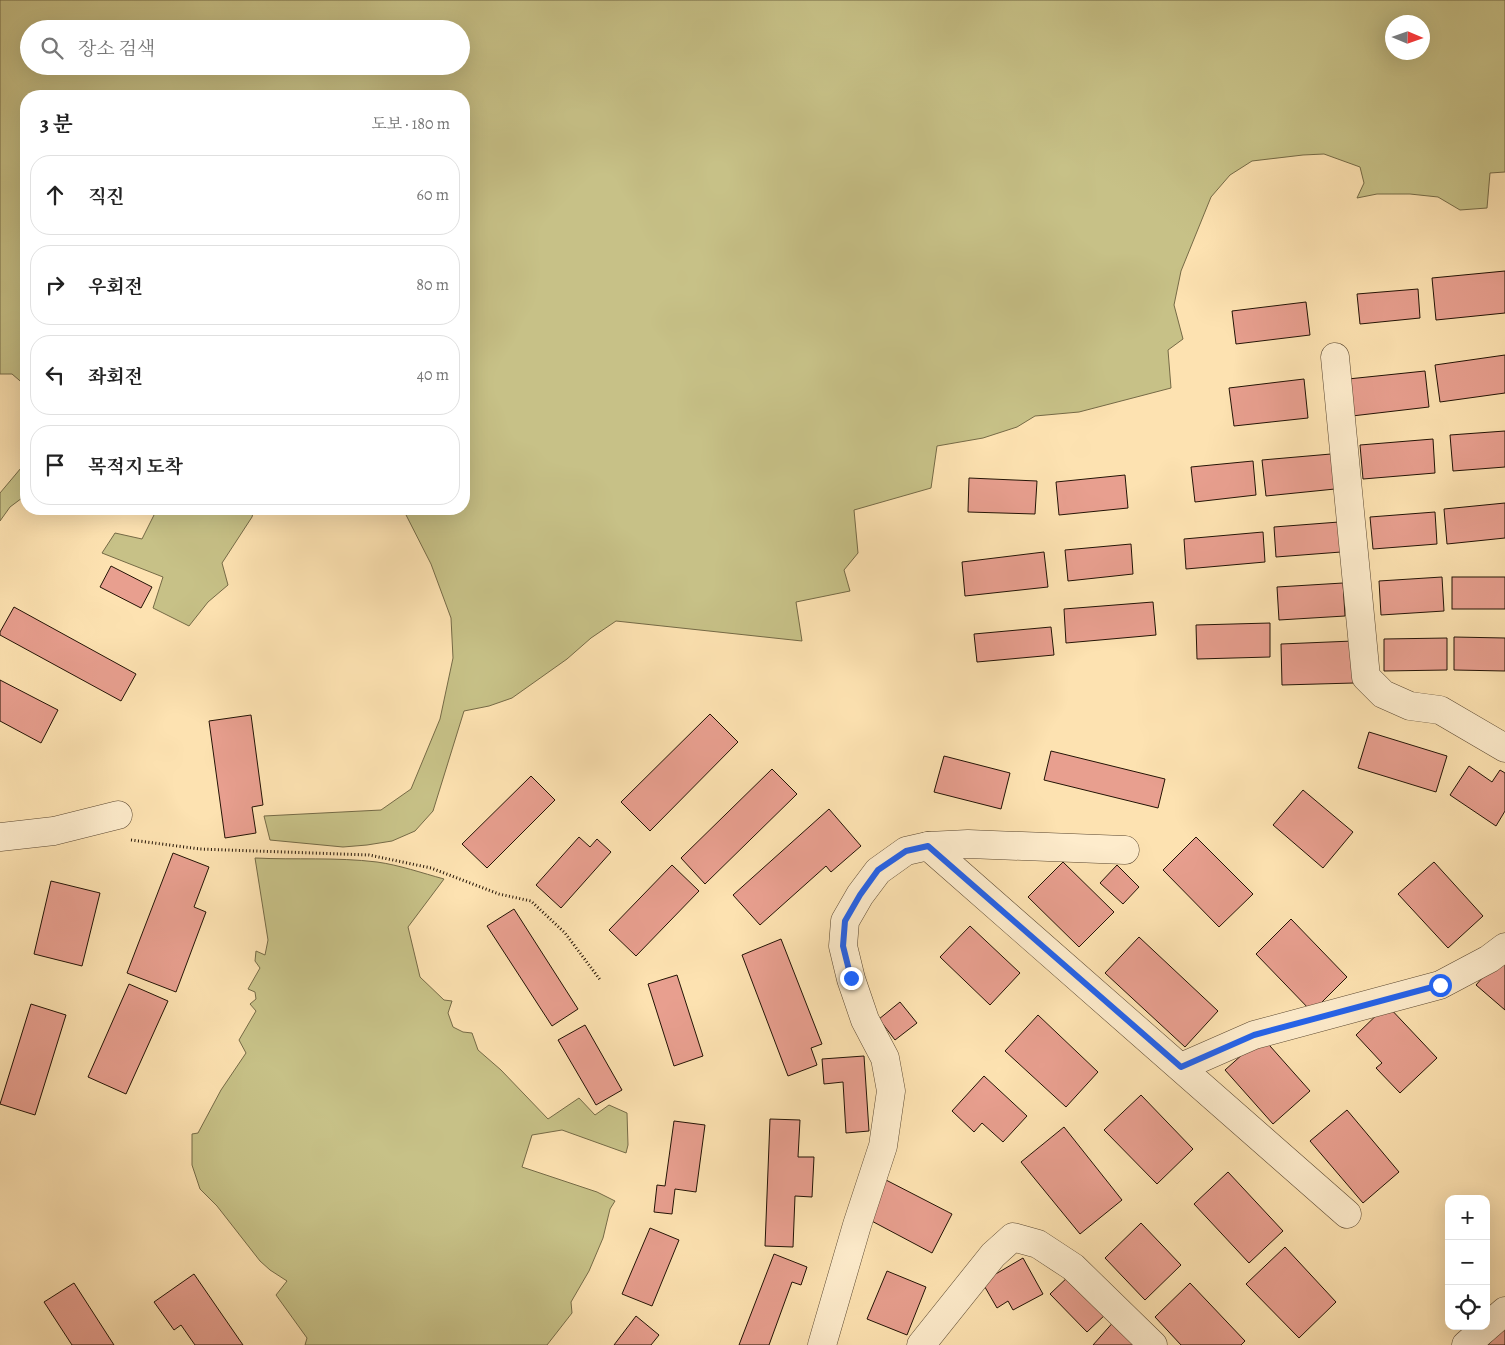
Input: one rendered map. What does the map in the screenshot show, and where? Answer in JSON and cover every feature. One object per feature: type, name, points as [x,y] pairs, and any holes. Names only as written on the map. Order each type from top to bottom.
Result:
[{"type":"street","points":[[1335,357],[1366,677],[1383,694],[1410,706],[1440,710],[1505,748]]},
{"type":"street","points":[[0,837],[54,831],[122,827]]},
{"type":"street","points":[[822,1345],[857,1225],[883,1146],[891,1091],[885,1058],[865,1020],[843,946],[845,921],[860,895],[878,870],[906,851],[928,846],[968,844],[1125,850]]},
{"type":"street","points":[[928,846],[1347,1214]]},
{"type":"street","points":[[1181,1067],[1254,1035],[1440,985],[1489,959],[1505,947]]},
{"type":"street","points":[[921,1345],[993,1255],[1012,1237],[1038,1244],[1073,1267],[1153,1345]]},
{"type":"street","points":[[1466,1345],[1505,1311]]},
{"type":"path","points":[[122,827],[200,849],[369,855],[431,868],[499,894],[531,901],[565,933],[601,981]]},
{"type":"shaded area","points":[[0,0],[1505,0],[1505,172],[1490,173],[1487,208],[1460,210],[1438,197],[1410,194],[1377,194],[1357,198],[1364,183],[1360,167],[1324,154],[1252,161],[1230,175],[1211,197],[1181,271],[1174,305],[1183,339],[1168,350],[1171,388],[1079,412],[1035,416],[1017,427],[983,438],[937,446],[931,488],[854,510],[858,553],[844,570],[850,591],[796,602],[802,641],[616,621],[512,698],[489,706],[464,711],[433,811],[415,831],[392,841],[343,847],[270,840],[264,816],[381,810],[411,789],[440,719],[453,658],[451,618],[431,564],[406,515],[470,515],[470,90],[20,90],[20,381],[12,374],[0,374]]},
{"type":"shaded area","points":[[20,469],[20,500],[10,507],[0,521],[0,493]]},
{"type":"shaded area","points":[[154,515],[252,515],[222,563],[228,585],[208,602],[189,626],[153,608],[163,577],[102,553],[115,533],[142,539]]},
{"type":"shaded area","points":[[255,858],[377,862],[444,879],[408,927],[420,977],[444,1000],[452,1001],[448,1013],[453,1027],[463,1032],[472,1033],[478,1050],[501,1070],[548,1119],[579,1098],[595,1115],[609,1105],[627,1113],[628,1145],[626,1153],[562,1130],[532,1135],[522,1167],[597,1192],[615,1201],[610,1209],[603,1238],[589,1271],[571,1302],[572,1313],[547,1345],[305,1345],[307,1338],[276,1295],[287,1281],[260,1261],[217,1206],[200,1189],[192,1165],[192,1134],[198,1133],[221,1090],[246,1053],[239,1040],[256,1011],[250,1004],[256,999],[255,992],[248,989],[260,968],[255,961],[256,951],[265,955],[268,940]]},
{"type":"building","points":[[1505,271],[1505,313],[1436,320],[1432,278]]},
{"type":"building","points":[[1418,289],[1420,318],[1360,324],[1357,294]]},
{"type":"building","points":[[1306,302],[1310,335],[1236,344],[1232,311]]},
{"type":"building","points":[[1505,355],[1505,393],[1440,402],[1435,365]]},
{"type":"building","points":[[1425,371],[1429,407],[1352,416],[1348,379]]},
{"type":"building","points":[[1304,379],[1308,418],[1234,426],[1229,388]]},
{"type":"building","points":[[1505,431],[1505,467],[1453,471],[1450,435]]},
{"type":"building","points":[[1433,439],[1435,473],[1363,479],[1360,445]]},
{"type":"building","points":[[1331,454],[1335,489],[1266,496],[1262,460]]},
{"type":"building","points":[[1253,461],[1256,495],[1195,502],[1191,467]]},
{"type":"building","points":[[1125,475],[1128,508],[1059,515],[1056,482]]},
{"type":"building","points":[[969,478],[1037,481],[1035,514],[968,512]]},
{"type":"building","points":[[1505,503],[1505,538],[1447,544],[1444,509]]},
{"type":"building","points":[[1435,512],[1437,544],[1373,549],[1370,517]]},
{"type":"building","points":[[1339,522],[1341,552],[1276,557],[1274,527]]},
{"type":"building","points":[[1263,532],[1265,562],[1186,569],[1184,539]]},
{"type":"building","points":[[1131,544],[1133,574],[1068,581],[1065,550]]},
{"type":"building","points":[[1044,552],[1048,587],[965,596],[962,562]]},
{"type":"building","points":[[111,566],[152,587],[141,608],[100,587]]},
{"type":"building","points":[[1442,577],[1444,611],[1381,615],[1379,581]]},
{"type":"building","points":[[1452,577],[1505,577],[1505,609],[1452,609]]},
{"type":"building","points":[[1343,583],[1345,616],[1279,620],[1277,587]]},
{"type":"building","points":[[1153,602],[1156,635],[1066,643],[1064,609]]},
{"type":"building","points":[[14,607],[136,674],[121,701],[0,635]]},
{"type":"building","points":[[1270,623],[1270,657],[1197,659],[1196,625]]},
{"type":"building","points":[[1051,627],[1054,655],[977,662],[974,634]]},
{"type":"building","points":[[1454,637],[1505,638],[1505,671],[1454,670]]},
{"type":"building","points":[[1447,638],[1447,670],[1384,671],[1384,639]]},
{"type":"building","points":[[1353,641],[1354,683],[1282,685],[1281,644]]},
{"type":"building","points":[[0,680],[58,710],[41,743],[0,721]]},
{"type":"building","points":[[710,714],[738,742],[650,831],[621,802]]},
{"type":"building","points":[[251,715],[263,805],[252,807],[256,833],[225,838],[209,721]]},
{"type":"building","points":[[1369,732],[1447,756],[1436,792],[1358,768]]},
{"type":"building","points":[[1051,751],[1165,779],[1158,808],[1044,780]]},
{"type":"building","points":[[944,756],[1010,773],[1001,809],[934,792]]},
{"type":"building","points":[[1469,766],[1492,782],[1500,770],[1505,773],[1505,811],[1496,826],[1450,795]]},
{"type":"building","points":[[772,769],[797,794],[705,884],[681,858]]},
{"type":"building","points":[[531,776],[555,800],[487,868],[462,844]]},
{"type":"building","points":[[1303,790],[1353,832],[1323,868],[1273,825]]},
{"type":"building","points":[[829,809],[861,846],[831,872],[826,866],[760,925],[733,895]]},
{"type":"building","points":[[579,837],[590,847],[597,839],[611,852],[561,908],[536,885]]},
{"type":"building","points":[[1196,837],[1253,894],[1219,927],[1163,870]]},
{"type":"building","points":[[173,853],[209,867],[194,907],[206,912],[176,992],[127,973]]},
{"type":"building","points":[[1063,862],[1114,912],[1079,947],[1028,897]]},
{"type":"building","points":[[1434,862],[1483,916],[1448,948],[1398,894]]},
{"type":"building","points":[[672,865],[699,891],[636,956],[609,930]]},
{"type":"building","points":[[1117,865],[1139,887],[1123,904],[1100,883]]},
{"type":"building","points":[[51,881],[100,893],[82,966],[34,954]]},
{"type":"building","points":[[514,909],[578,1009],[552,1026],[487,926]]},
{"type":"building","points":[[1291,919],[1347,977],[1312,1012],[1256,954]]},
{"type":"building","points":[[970,926],[1020,973],[990,1005],[940,957]]},
{"type":"building","points":[[1139,937],[1218,1011],[1185,1047],[1105,973]]},
{"type":"building","points":[[781,939],[822,1044],[811,1048],[817,1065],[788,1076],[742,955]]},
{"type":"building","points":[[1505,952],[1505,1010],[1476,985]]},
{"type":"building","points":[[677,975],[703,1056],[674,1066],[648,984]]},
{"type":"building","points":[[129,984],[168,1001],[126,1094],[88,1077]]},
{"type":"building","points":[[900,1002],[917,1023],[895,1040],[879,1019]]},
{"type":"building","points":[[31,1004],[66,1015],[35,1115],[0,1104]]},
{"type":"building","points":[[1387,1005],[1437,1058],[1400,1093],[1376,1068],[1382,1063],[1356,1035]]},
{"type":"building","points":[[1038,1015],[1098,1072],[1066,1107],[1005,1051]]},
{"type":"building","points":[[585,1025],[622,1090],[596,1105],[558,1040]]},
{"type":"building","points":[[1262,1037],[1310,1091],[1273,1124],[1225,1070]]},
{"type":"building","points":[[864,1056],[869,1131],[846,1133],[843,1082],[824,1084],[822,1059]]},
{"type":"building","points":[[984,1076],[1027,1116],[1003,1142],[982,1123],[974,1132],[952,1111]]},
{"type":"building","points":[[1141,1095],[1193,1149],[1157,1184],[1104,1130]]},
{"type":"building","points":[[1347,1110],[1399,1172],[1363,1203],[1310,1141]]},
{"type":"building","points":[[770,1119],[800,1120],[798,1157],[814,1157],[812,1197],[795,1196],[793,1247],[765,1246]]},
{"type":"building","points":[[674,1121],[705,1125],[696,1192],[675,1189],[672,1214],[654,1212],[657,1185],[665,1186]]},
{"type":"building","points":[[1064,1127],[1122,1200],[1080,1234],[1021,1162]]},
{"type":"building","points":[[1228,1172],[1283,1231],[1249,1263],[1194,1204]]},
{"type":"building","points":[[886,1180],[952,1214],[932,1253],[866,1218]]},
{"type":"building","points":[[1141,1223],[1181,1265],[1145,1300],[1105,1258]]},
{"type":"building","points":[[650,1228],[679,1240],[652,1306],[622,1294]]},
{"type":"building","points":[[1285,1247],[1336,1302],[1299,1338],[1246,1284]]},
{"type":"building","points":[[774,1254],[807,1267],[801,1285],[792,1282],[769,1345],[739,1345]]},
{"type":"building","points":[[1023,1258],[1043,1294],[1013,1310],[1008,1301],[997,1308],[982,1282]]},
{"type":"building","points":[[887,1271],[926,1287],[907,1335],[867,1319]]},
{"type":"building","points":[[194,1274],[243,1345],[195,1345],[181,1325],[174,1330],[154,1302]]},
{"type":"building","points":[[1070,1275],[1107,1313],[1087,1332],[1050,1294]]},
{"type":"building","points":[[74,1283],[114,1345],[72,1345],[44,1302]]},
{"type":"building","points":[[1190,1283],[1245,1341],[1241,1345],[1181,1345],[1155,1317]]},
{"type":"building","points":[[636,1316],[659,1335],[651,1345],[614,1345]]},
{"type":"building","points":[[1116,1319],[1145,1345],[1093,1345]]},
{"type":"building","points":[[1505,1328],[1505,1345],[1488,1345]]},
{"type":"route","points":[[851,978],[843,946],[845,921],[860,895],[878,870],[906,851],[928,846],[1181,1067],[1254,1035],[1440,985]]}]
